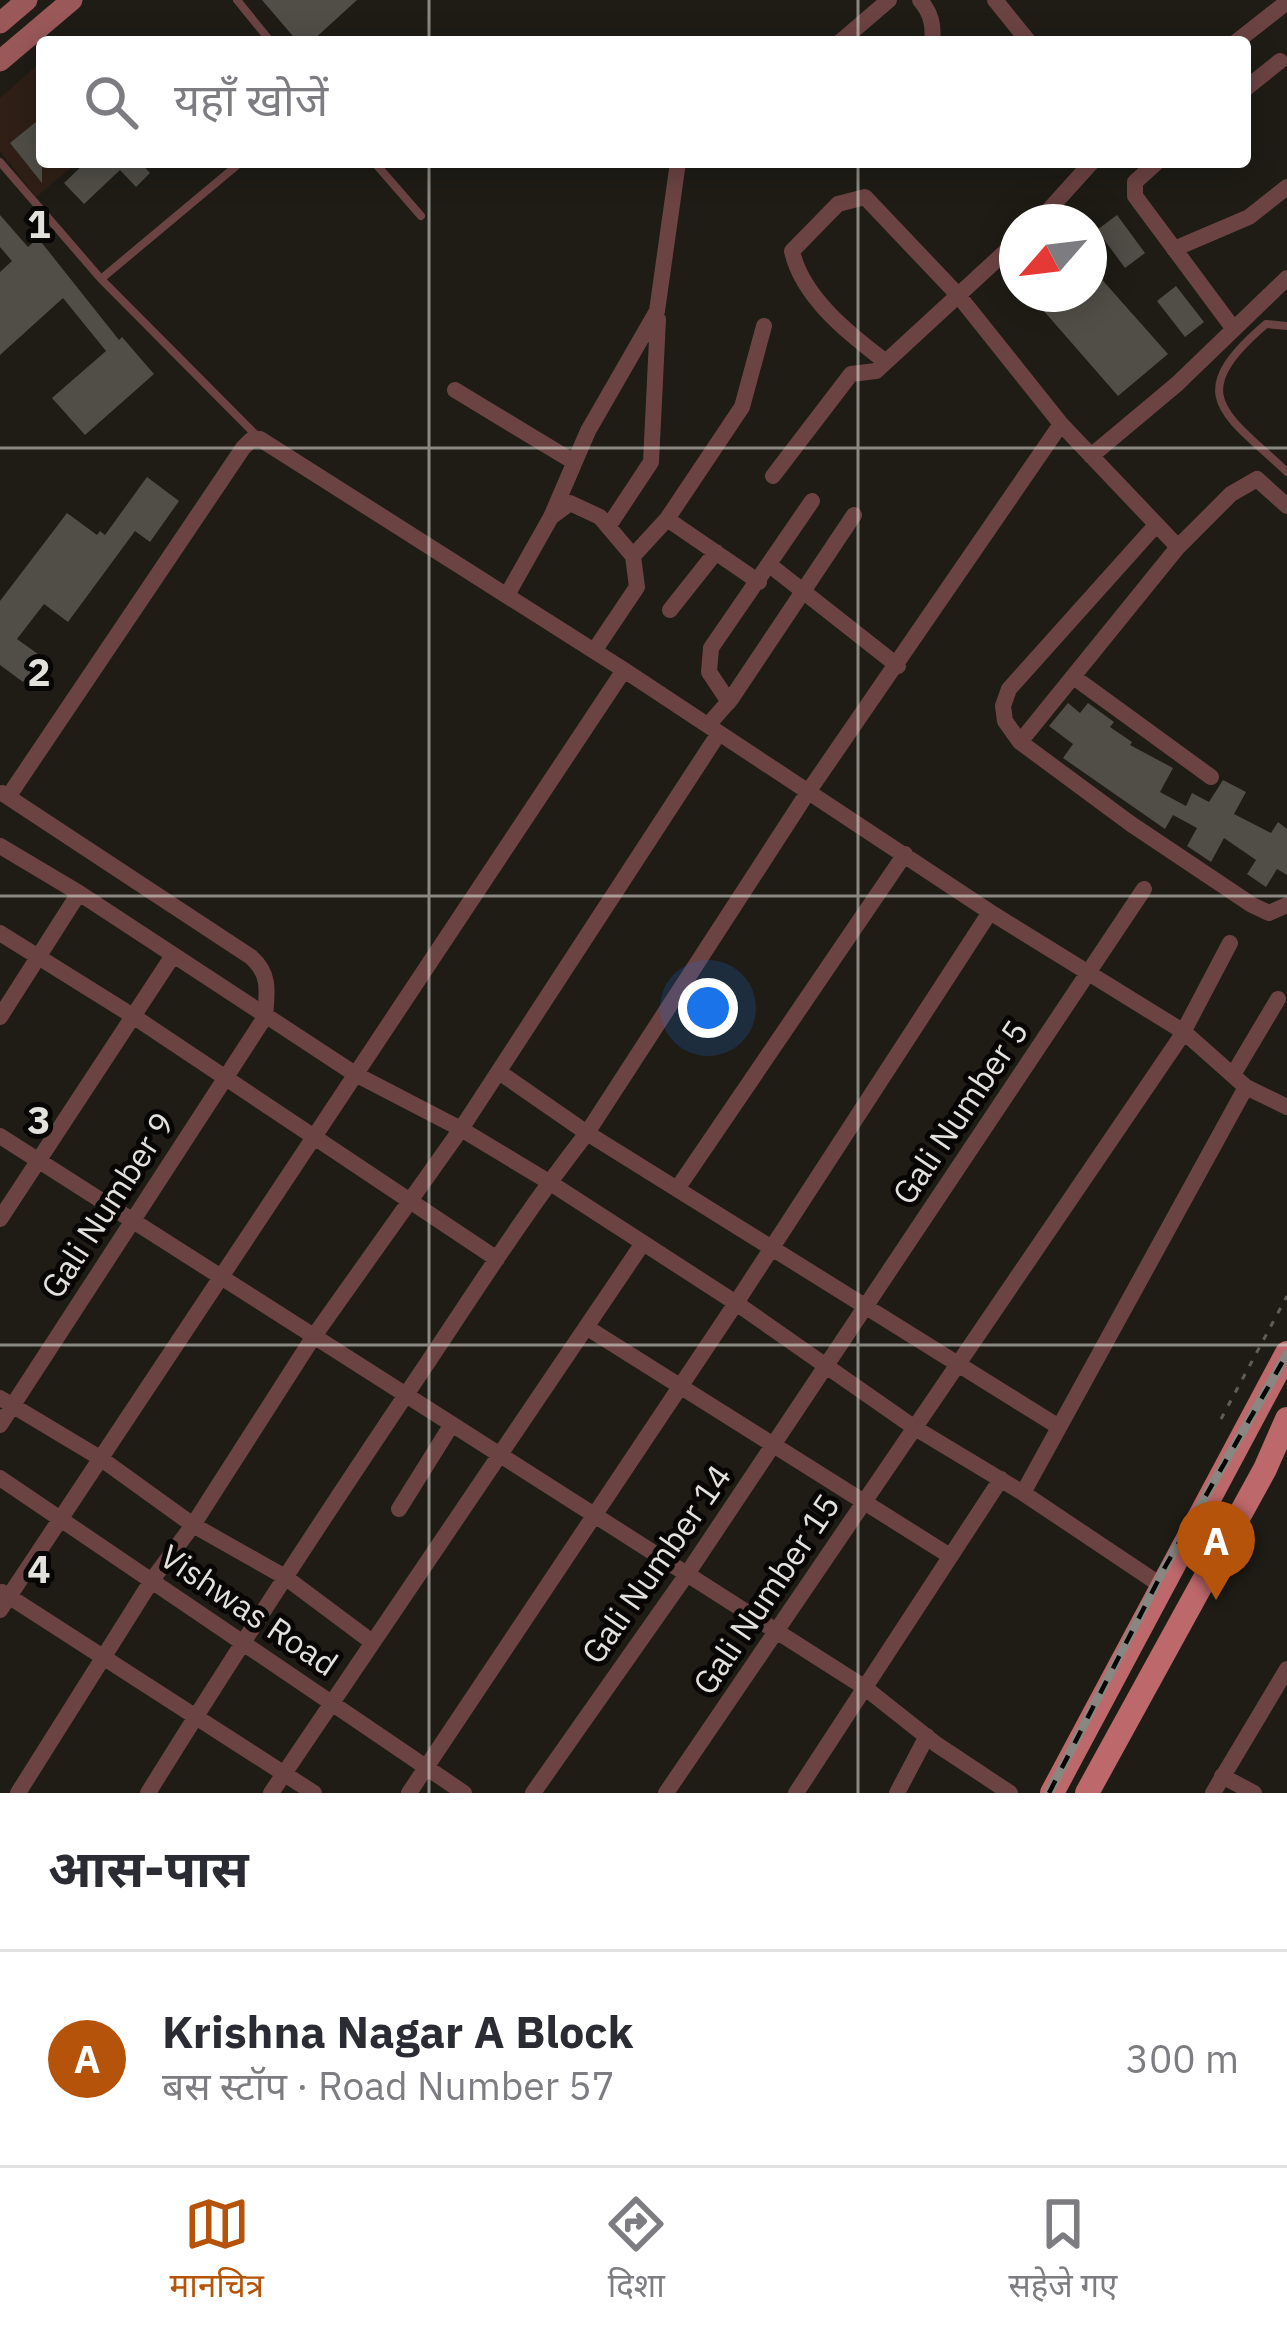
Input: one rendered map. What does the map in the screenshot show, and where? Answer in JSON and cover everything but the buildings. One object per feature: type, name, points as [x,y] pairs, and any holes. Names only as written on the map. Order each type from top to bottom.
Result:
[{"type":"main road","points":[[1052,1793],[1287,1353]]},
{"type":"main road","points":[[1087,1793],[1284,1430]]},
{"type":"street","points":[[0,23],[27,0]]},
{"type":"street","points":[[0,61],[72,0]]},
{"type":"street","points":[[847,36],[889,0]]},
{"type":"street","points":[[920,0],[928,10],[931,36]]},
{"type":"street","points":[[997,1],[1025,36]]},
{"type":"street","points":[[1244,36],[1287,2]]},
{"type":"street","points":[[1251,84],[1280,61]]},
{"type":"street","points":[[608,527],[651,462],[658,304],[677,168]]},
{"type":"street","points":[[1054,204],[1087,168]]},
{"type":"street","points":[[1150,168],[1134,189],[1233,328]]},
{"type":"street","points":[[1174,249],[1249,217],[1287,187]]},
{"type":"street","points":[[886,362],[853,337],[797,275],[792,251],[838,204],[865,196],[958,295],[1061,424],[1178,547]]},
{"type":"street","points":[[773,476],[851,374],[876,370],[999,257]]},
{"type":"street","points":[[1090,456],[1177,384],[1287,278]]},
{"type":"street","points":[[507,595],[551,517],[587,431],[632,360],[658,304]]},
{"type":"street","points":[[633,556],[667,519],[742,407],[764,326]]},
{"type":"street","points":[[455,390],[574,462]]},
{"type":"street","points":[[148,1793],[242,1642],[549,1182],[587,1133],[808,792],[1061,424]]},
{"type":"street","points":[[265,1017],[268,980],[263,968],[4,794],[251,440],[260,440],[624,670],[989,912],[1184,1032],[1245,1083],[1287,1107]]},
{"type":"street","points":[[1020,742],[1178,547],[1232,494],[1258,479],[1287,506]]},
{"type":"street","points":[[729,701],[709,672],[712,648],[812,501]]},
{"type":"street","points":[[551,517],[570,503],[600,517],[633,556],[637,587],[594,651]]},
{"type":"street","points":[[18,1793],[314,1336],[499,1072],[729,701],[854,515]]},
{"type":"street","points":[[667,519],[759,582]]},
{"type":"street","points":[[1156,525],[1009,689],[1003,706],[1005,722],[1020,742],[1252,905],[1269,913],[1287,905]]},
{"type":"street","points":[[670,610],[716,552]]},
{"type":"street","points":[[771,566],[898,666]]},
{"type":"street","points":[[314,1793],[106,1658],[3,1600],[624,670]]},
{"type":"street","points":[[1076,678],[1211,777]]},
{"type":"street","points":[[0,846],[80,893],[172,958],[355,1074],[549,1182],[736,1303],[914,1428],[1023,1492],[1162,1586]]},
{"type":"street","points":[[677,1190],[905,854]]},
{"type":"street","name":"Gali Number 5","points":[[825,1369],[1144,889]]},
{"type":"street","points":[[0,1017],[80,893]]},
{"type":"street","points":[[409,1793],[772,1249],[989,912]]},
{"type":"street","points":[[0,932],[497,1259]]},
{"type":"street","name":"Gali Number 15","points":[[666,1793],[1184,1032],[1230,943]]},
{"type":"street","points":[[0,1219],[172,958]]},
{"type":"street","points":[[1023,1492],[1245,1083],[1278,999]]},
{"type":"street","name":"Gali Number 9","points":[[0,1426],[6,1403],[265,1017]]},
{"type":"street","points":[[499,1072],[587,1133],[1059,1427]]},
{"type":"street","points":[[0,1136],[864,1688],[1010,1793]]},
{"type":"street","points":[[271,1793],[643,1243]]},
{"type":"street","points":[[586,1327],[950,1556]]},
{"type":"street","name":"Gali Number 14","points":[[533,1793],[825,1369]]},
{"type":"street","points":[[6,1403],[100,1458],[193,1525],[285,1577],[372,1642]]},
{"type":"street","points":[[399,1509],[452,1424]]},
{"type":"street","name":"Vishwas Road","points":[[0,1478],[464,1793]]},
{"type":"street","points":[[796,1793],[1001,1479]]},
{"type":"street","points":[[1254,1793],[1218,1785],[1287,1669]]},
{"type":"street","points":[[897,1793],[932,1740]]},
{"type":"lane","points":[[237,0],[267,36]]},
{"type":"lane","points":[[0,162],[101,279],[260,440]]},
{"type":"lane","points":[[101,279],[234,168]]},
{"type":"lane","points":[[379,168],[422,216]]},
{"type":"lane","points":[[1287,326],[1266,324],[1239,348],[1221,373],[1216,395],[1227,416],[1287,472]]},
{"type":"path","points":[[1221,1419],[1287,1296]]},
{"type":"shaded area","points":[[36,66],[36,168],[71,168],[36,197],[0,151],[0,98]]},
{"type":"railway","points":[[1049,1793],[1165,1567],[1287,1354]]},
{"type":"place","name":"Krishna Nagar A Block","points":[[1216,1600]]}]
